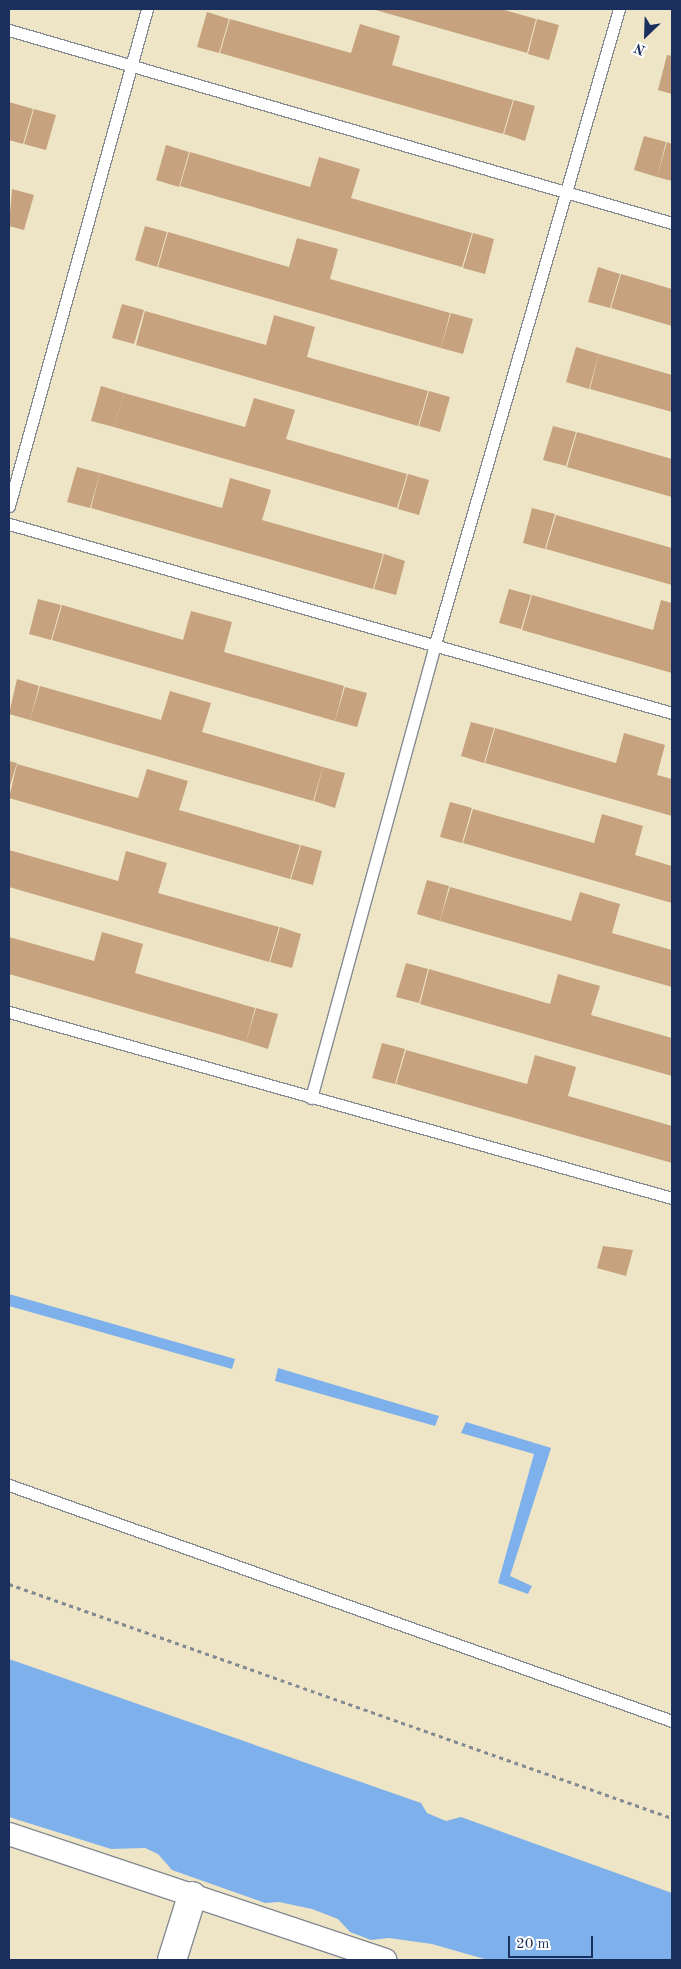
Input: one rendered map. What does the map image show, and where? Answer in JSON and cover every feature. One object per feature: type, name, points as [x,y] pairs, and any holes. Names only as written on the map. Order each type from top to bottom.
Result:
[{"type":"street","points":[[9,1834],[385,1960]]},
{"type":"street","points":[[172,1960],[192,1896]]},
{"type":"lane","points":[[9,506],[147,9]]},
{"type":"lane","points":[[311,1098],[435,644],[619,9]]},
{"type":"lane","points":[[9,30],[672,223]]},
{"type":"lane","points":[[9,524],[672,713]]},
{"type":"lane","points":[[9,1012],[672,1198]]},
{"type":"lane","points":[[9,1484],[672,1721]]},
{"type":"path","points":[[9,1584],[672,1818]]},
{"type":"water","points":[[9,1294],[235,1359],[232,1369],[9,1306]]},
{"type":"water","points":[[278,1368],[439,1416],[435,1426],[275,1381]]},
{"type":"water","points":[[466,1422],[551,1448],[510,1576],[532,1586],[528,1594],[498,1583],[534,1454],[461,1433]]},
{"type":"water","points":[[9,1659],[421,1803],[427,1813],[446,1821],[461,1817],[672,1893],[672,1960],[488,1960],[432,1944],[389,1938],[371,1940],[350,1932],[338,1919],[312,1909],[279,1902],[265,1903],[172,1870],[158,1854],[145,1848],[111,1849],[9,1817]]},
{"type":"building","points":[[372,9],[501,9],[536,19],[527,53]]},
{"type":"building","points":[[207,12],[229,19],[219,53],[197,47]]},
{"type":"building","points":[[230,19],[351,53],[360,24],[400,36],[392,65],[513,100],[503,134],[220,53]]},
{"type":"building","points":[[537,19],[559,25],[549,60],[528,54]]},
{"type":"building","points":[[667,55],[672,56],[672,94],[658,90]]},
{"type":"building","points":[[514,100],[535,106],[525,141],[504,134]]},
{"type":"building","points":[[9,102],[33,109],[23,144],[9,140]]},
{"type":"building","points":[[34,109],[56,115],[46,150],[24,144]]},
{"type":"building","points":[[644,136],[666,142],[657,177],[634,170]]},
{"type":"building","points":[[667,142],[672,144],[672,181],[657,177]]},
{"type":"building","points":[[166,145],[189,152],[179,187],[156,180]]},
{"type":"building","points":[[190,152],[310,187],[319,157],[360,169],[351,198],[472,233],[462,267],[180,186]]},
{"type":"building","points":[[12,189],[34,195],[24,230],[9,226]]},
{"type":"building","points":[[145,226],[167,232],[157,267],[135,260]]},
{"type":"building","points":[[168,232],[289,267],[297,238],[338,249],[330,279],[450,313],[441,348],[158,267]]},
{"type":"building","points":[[473,233],[494,239],[485,274],[463,268]]},
{"type":"building","points":[[598,267],[620,274],[610,308],[588,302]]},
{"type":"building","points":[[621,274],[672,289],[672,326],[611,308]]},
{"type":"building","points":[[122,304],[144,310],[134,344],[112,338]]},
{"type":"building","points":[[145,311],[266,345],[274,315],[315,327],[307,357],[428,391],[418,426],[136,345]]},
{"type":"building","points":[[451,313],[473,319],[463,354],[441,348]]},
{"type":"building","points":[[576,347],[599,354],[589,389],[566,382]]},
{"type":"building","points":[[599,354],[672,375],[672,412],[590,389]]},
{"type":"building","points":[[101,386],[124,393],[114,427],[91,421]]},
{"type":"building","points":[[429,391],[450,397],[440,432],[419,426]]},
{"type":"building","points":[[124,393],[245,427],[254,398],[295,410],[286,439],[407,474],[397,508],[114,427]]},
{"type":"building","points":[[553,426],[576,432],[566,466],[543,460]]},
{"type":"building","points":[[577,432],[672,459],[672,497],[567,467]]},
{"type":"building","points":[[77,467],[100,473],[90,508],[67,502]]},
{"type":"building","points":[[100,473],[222,508],[230,478],[271,490],[262,520],[383,554],[373,589],[91,508]]},
{"type":"building","points":[[408,474],[429,480],[419,515],[398,509]]},
{"type":"building","points":[[532,508],[555,514],[545,549],[523,543]]},
{"type":"building","points":[[556,515],[672,548],[672,585],[546,549]]},
{"type":"building","points":[[384,554],[405,561],[396,595],[374,589]]},
{"type":"building","points":[[509,589],[531,595],[521,629],[499,623]]},
{"type":"building","points":[[532,595],[653,630],[661,600],[672,603],[672,673],[522,630]]},
{"type":"building","points":[[38,599],[61,605],[51,640],[29,634]]},
{"type":"building","points":[[62,605],[183,640],[191,611],[232,622],[224,652],[344,686],[335,721],[52,640]]},
{"type":"building","points":[[17,679],[39,686],[30,720],[9,714]]},
{"type":"building","points":[[40,686],[161,720],[170,691],[211,703],[202,732],[323,767],[313,801],[30,720]]},
{"type":"building","points":[[345,687],[367,693],[357,727],[335,721]]},
{"type":"building","points":[[471,722],[494,728],[484,763],[461,756]]},
{"type":"building","points":[[495,728],[616,763],[624,733],[665,745],[657,775],[672,779],[672,816],[485,763]]},
{"type":"building","points":[[9,761],[17,763],[9,789]]},
{"type":"building","points":[[17,764],[138,798],[147,769],[188,781],[179,810],[300,845],[290,879],[9,798]]},
{"type":"building","points":[[323,767],[345,773],[335,808],[314,801]]},
{"type":"building","points":[[450,802],[472,808],[462,843],[440,837]]},
{"type":"building","points":[[473,809],[594,843],[602,814],[643,826],[635,855],[672,866],[672,903],[463,843]]},
{"type":"building","points":[[301,845],[322,851],[313,885],[291,879]]},
{"type":"building","points":[[9,850],[118,881],[126,851],[167,863],[158,893],[279,927],[269,962],[9,887]]},
{"type":"building","points":[[427,880],[449,886],[440,921],[417,914]]},
{"type":"building","points":[[450,887],[571,921],[580,892],[620,904],[612,933],[672,950],[672,987],[440,921]]},
{"type":"building","points":[[280,927],[301,934],[292,968],[270,962]]},
{"type":"building","points":[[102,932],[143,944],[135,973],[255,1008],[246,1042],[9,974],[9,937],[94,961]]},
{"type":"building","points":[[406,963],[428,969],[419,1003],[396,997]]},
{"type":"building","points":[[429,969],[550,1004],[558,974],[600,986],[591,1015],[672,1038],[672,1076],[420,1004]]},
{"type":"building","points":[[256,1008],[278,1014],[268,1049],[246,1042]]},
{"type":"building","points":[[382,1043],[405,1049],[395,1084],[372,1078]]},
{"type":"building","points":[[406,1050],[527,1084],[535,1055],[576,1067],[568,1096],[672,1126],[672,1163],[396,1084]]},
{"type":"building","points":[[603,1246],[633,1250],[626,1276],[597,1268]]}]
